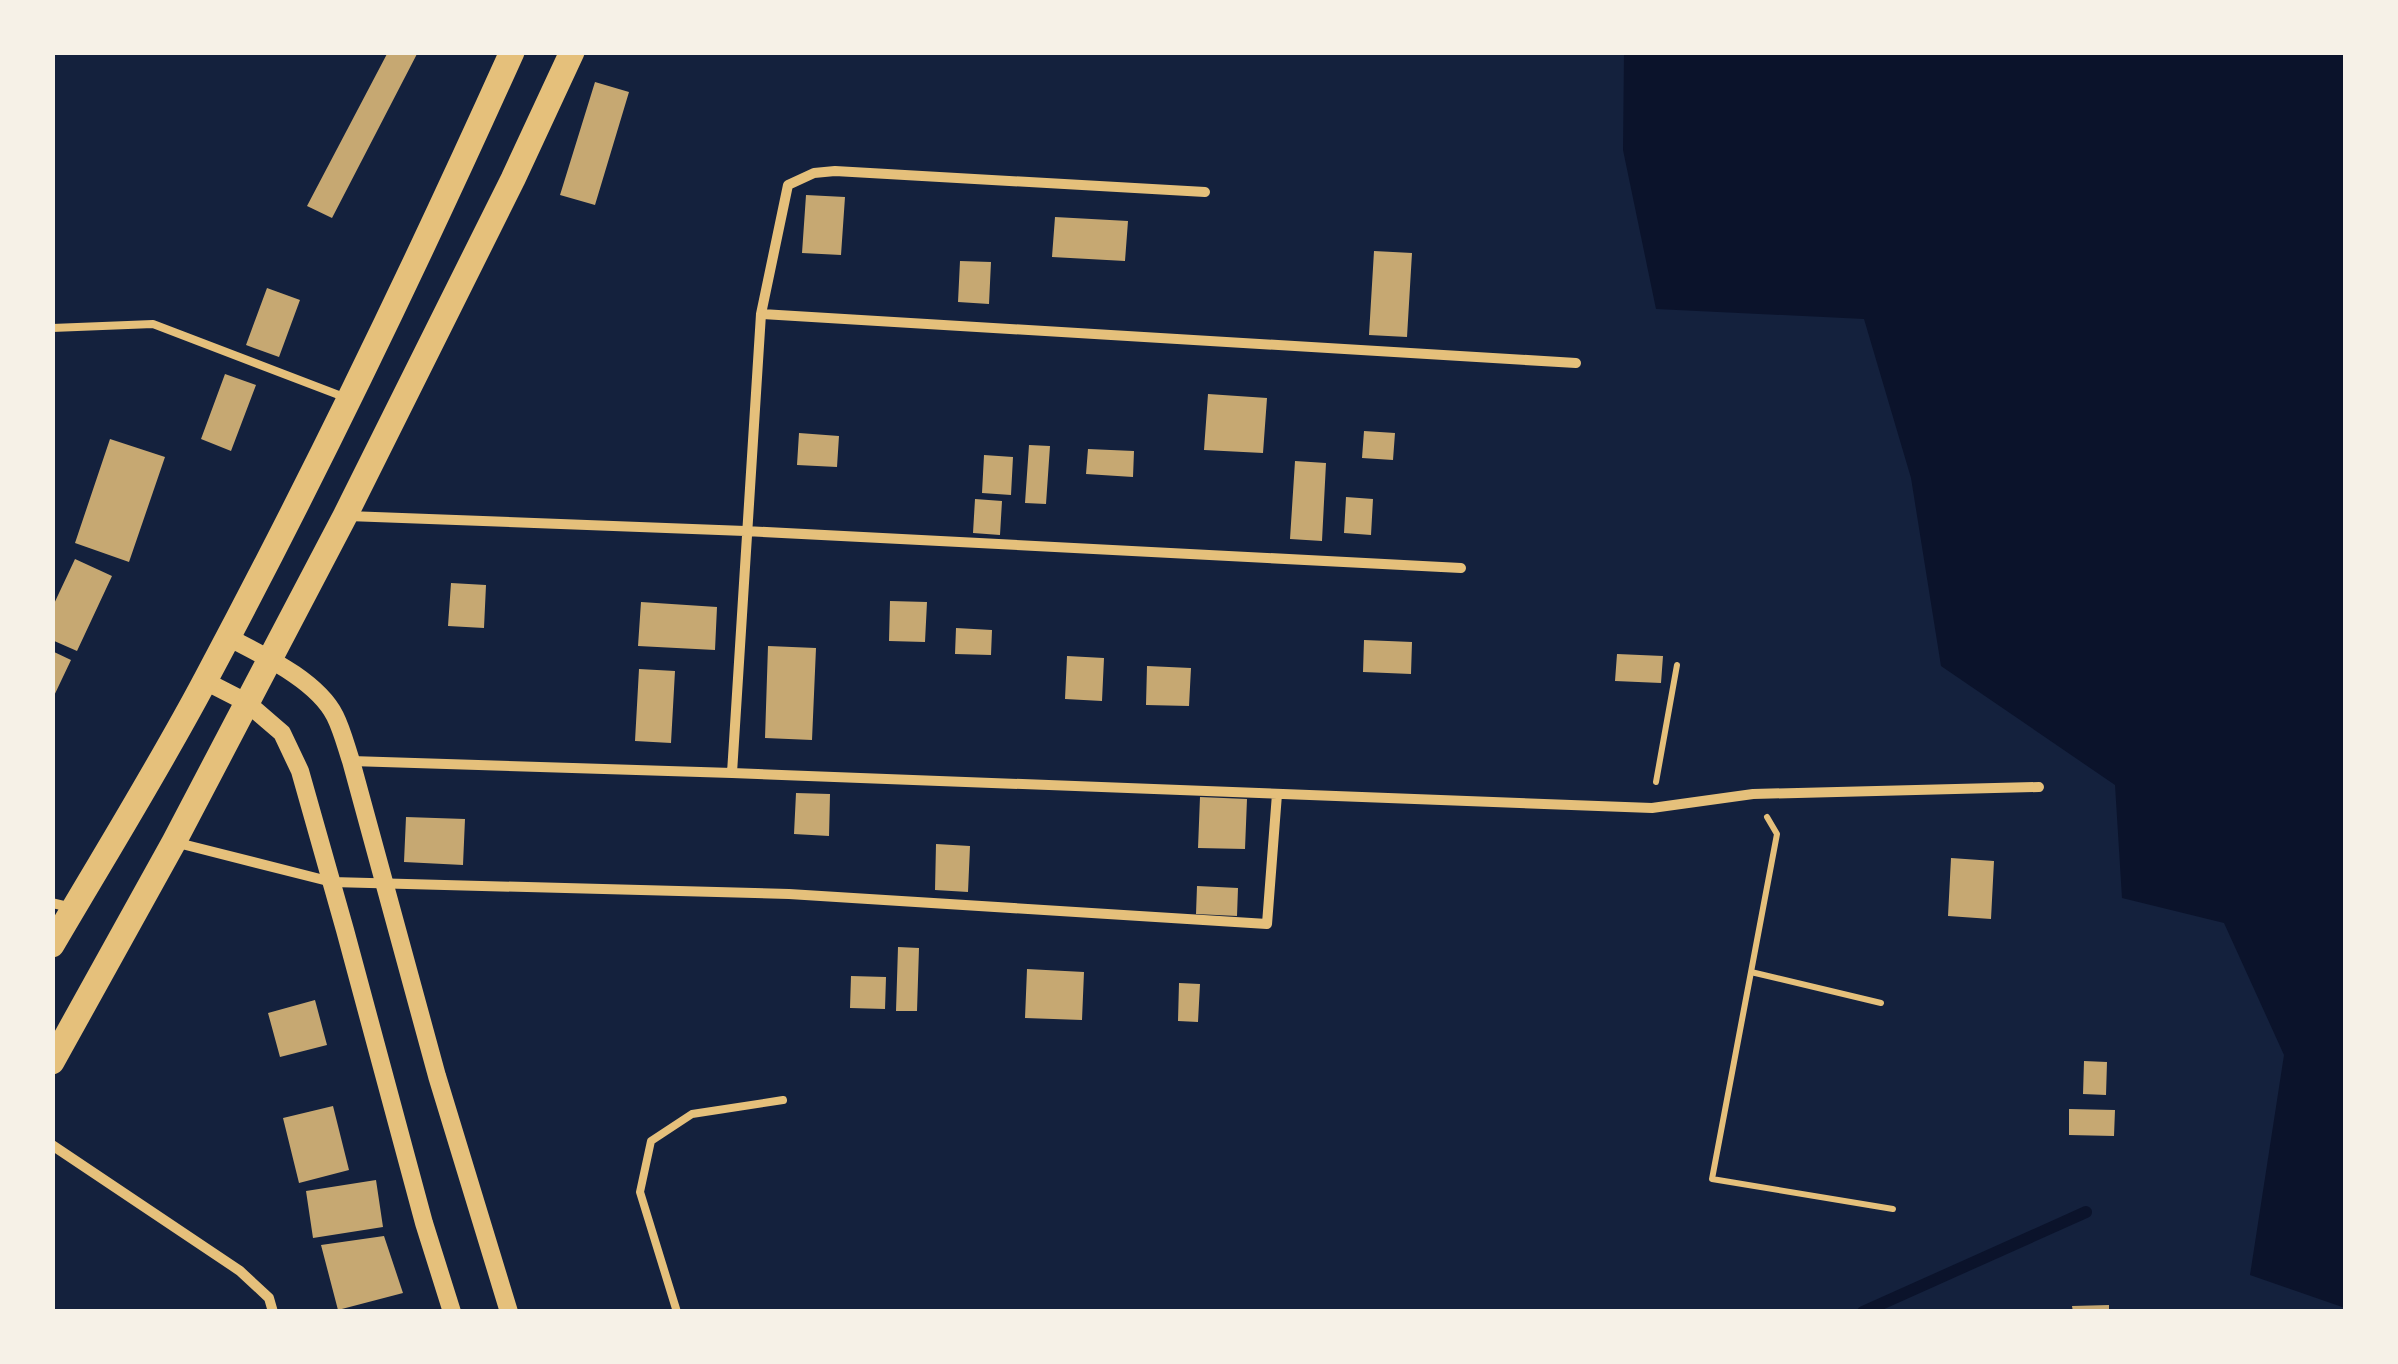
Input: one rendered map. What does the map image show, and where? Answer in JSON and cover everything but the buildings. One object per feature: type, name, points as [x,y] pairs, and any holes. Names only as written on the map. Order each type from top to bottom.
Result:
[{"type":"main road","points":[[52,946],[63,906],[205,681],[301,496],[466,156],[512,52]]},
{"type":"main road","points":[[52,1062],[174,842],[345,516],[572,52]]},
{"type":"street","points":[[732,773],[760,314],[788,184],[814,172],[835,170],[1205,192]]},
{"type":"street","points":[[760,314],[1576,363]]},
{"type":"street","points":[[345,516],[1461,568]]},
{"type":"street","points":[[228,637],[310,686],[334,712],[351,761],[436,1076],[509,1312]]},
{"type":"street","points":[[205,681],[246,702],[282,733],[300,771],[452,1312]]},
{"type":"street","points":[[351,761],[1652,808],[1753,794],[2039,787]]},
{"type":"street","points":[[174,842],[332,882],[789,894],[1267,924],[1276,794]]},
{"type":"street","points":[[52,1146],[240,1271],[270,1298],[273,1312]]},
{"type":"lane","points":[[52,328],[153,324],[348,398]]},
{"type":"lane","points":[[677,1312],[640,1192],[651,1141],[692,1114],[783,1100]]},
{"type":"path","points":[[1652,808],[1677,665]]},
{"type":"path","points":[[1753,794],[1777,834],[1712,1179],[1893,1209]]},
{"type":"path","points":[[1751,972],[1881,1003]]},
{"type":"water","points":[[1624,53],[2345,53],[2345,1308],[2250,1275],[2284,1055],[2224,923],[2122,898],[2115,785],[1941,666],[1911,478],[1864,319],[1656,309],[1623,150]]},
{"type":"waterway","points":[[1863,1312],[2086,1212]]}]
